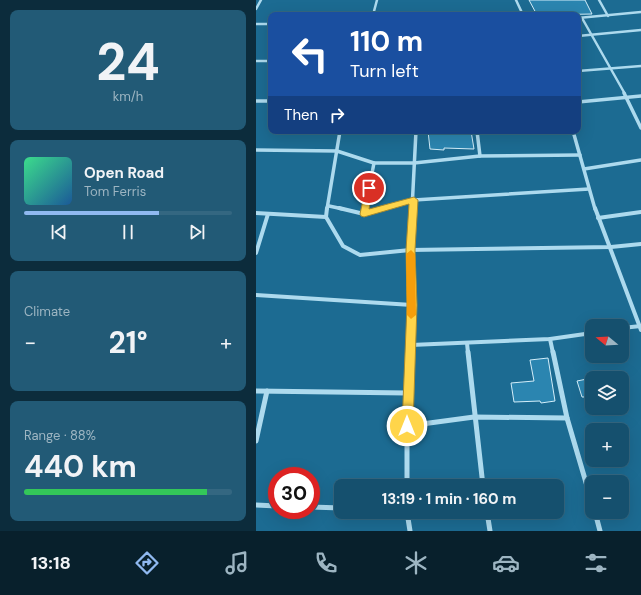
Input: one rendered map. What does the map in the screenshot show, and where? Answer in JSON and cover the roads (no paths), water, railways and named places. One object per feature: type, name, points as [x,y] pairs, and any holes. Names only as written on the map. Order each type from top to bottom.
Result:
[{"type":"street","points":[[256,9],[261,0]]},
{"type":"street","points":[[374,12],[377,0]]},
{"type":"street","points":[[516,0],[522,12]]},
{"type":"street","points":[[599,0],[608,16]]},
{"type":"street","points":[[641,12],[582,18],[612,68],[641,128]]},
{"type":"street","points":[[637,13],[641,18]]},
{"type":"street","points":[[256,24],[268,24]]},
{"type":"street","points":[[581,36],[641,30]]},
{"type":"street","points":[[256,61],[268,61]]},
{"type":"street","points":[[581,71],[641,66]]},
{"type":"street","points":[[581,102],[641,96]]},
{"type":"street","points":[[256,101],[268,102]]},
{"type":"street","points":[[340,134],[326,217],[343,246],[360,255],[410,250],[611,247],[641,244]]},
{"type":"street","points":[[407,479],[407,392],[412,305],[410,250],[414,200],[416,134]]},
{"type":"street","points":[[477,134],[480,156]]},
{"type":"street","points":[[573,134],[598,218],[611,247],[640,327],[629,328]]},
{"type":"street","points":[[256,150],[337,151],[374,164],[414,163],[480,156],[580,155]]},
{"type":"street","points":[[584,169],[641,160]]},
{"type":"street","points":[[364,214],[374,164]]},
{"type":"street","points":[[329,206],[364,214],[414,200],[589,189]]},
{"type":"street","points":[[598,218],[641,212]]},
{"type":"street","points":[[256,213],[326,217]]},
{"type":"street","points":[[256,253],[268,214]]},
{"type":"street","points":[[256,295],[412,305]]},
{"type":"street","points":[[410,345],[550,339],[585,334]]},
{"type":"street","points":[[550,339],[567,418],[585,479]]},
{"type":"street","points":[[467,343],[474,417],[482,479]]},
{"type":"street","points":[[256,391],[407,392]]},
{"type":"street","points":[[256,442],[267,391]]},
{"type":"street","points":[[407,426],[474,417],[567,418]]},
{"type":"street","points":[[256,506],[268,506]]},
{"type":"street","points":[[320,507],[334,508]]},
{"type":"street","points":[[408,519],[410,531]]},
{"type":"street","points":[[488,519],[490,531]]},
{"type":"street","points":[[597,519],[600,531]]}]
